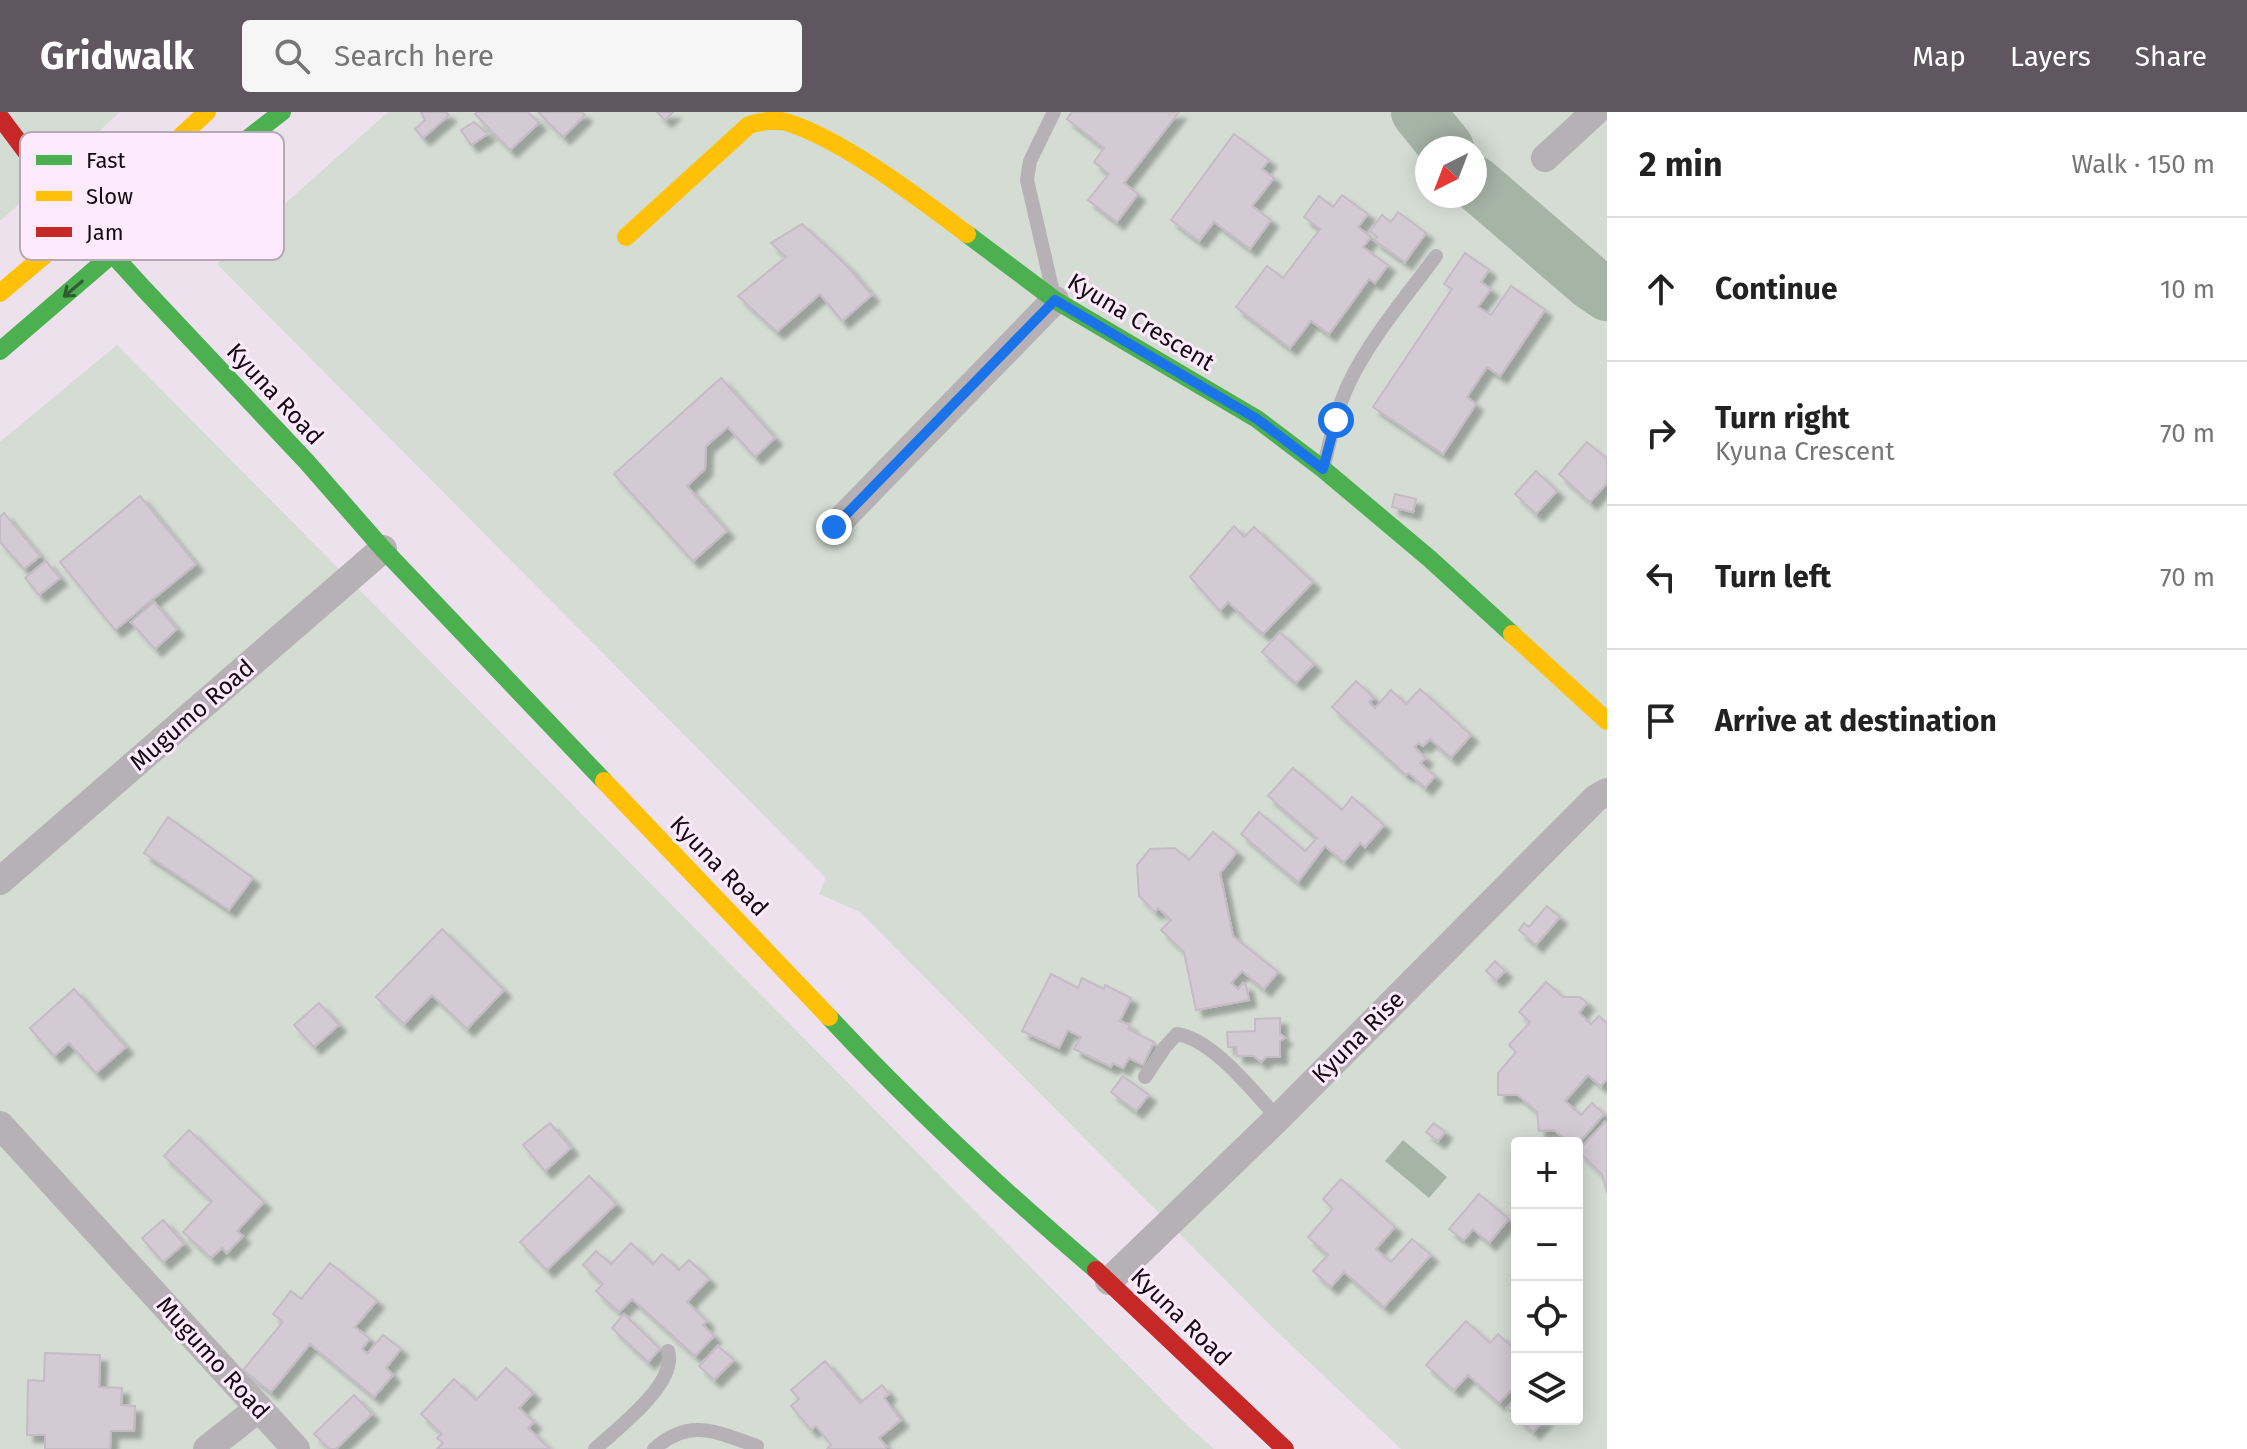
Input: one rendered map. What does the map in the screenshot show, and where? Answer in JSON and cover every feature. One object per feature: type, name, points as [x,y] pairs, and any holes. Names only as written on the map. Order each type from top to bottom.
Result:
[{"type":"main road","points":[[185,132],[207,112]]},
{"type":"main road","points":[[256,132],[282,112]]},
{"type":"main road","name":"Kyuna Road","points":[[0,117],[20,144]]},
{"type":"main road","name":"Kyuna Crescent","points":[[626,237],[749,125],[767,120],[785,122],[833,143],[896,182],[1055,300],[1257,419],[1323,469],[1430,559],[1607,721]]},
{"type":"main road","points":[[0,293],[39,260]]},
{"type":"main road","points":[[0,351],[106,260]]},
{"type":"main road","name":"Kyuna Road","points":[[118,260],[306,461],[383,549],[907,1100],[1021,1206],[1109,1281],[1285,1449]]},
{"type":"street","points":[[1545,158],[1595,112]]},
{"type":"street","points":[[834,527],[1055,300]]},
{"type":"street","name":"Mugumo Road","points":[[0,881],[383,549]]},
{"type":"street","name":"Kyuna Rise","points":[[1109,1281],[1278,1118],[1596,798],[1607,792]]},
{"type":"street","name":"Mugumo Road","points":[[0,1125],[296,1449]]},
{"type":"street","points":[[207,1449],[259,1408]]},
{"type":"lane","points":[[1054,112],[1030,161],[1027,180],[1055,300]]},
{"type":"lane","points":[[1323,469],[1350,382],[1372,345],[1436,256]]},
{"type":"lane","points":[[1145,1077],[1177,1034],[1189,1036],[1219,1058],[1278,1118]]},
{"type":"lane","points":[[595,1449],[662,1383],[671,1361],[668,1351]]},
{"type":"lane","points":[[654,1449],[665,1439],[684,1430],[709,1430],[757,1446]]},
{"type":"shaded area","points":[[0,112],[120,112],[98,132],[20,132],[20,203],[0,221]]},
{"type":"shaded area","points":[[388,112],[1607,112],[1607,1449],[1401,1449],[1268,1323],[860,912],[819,894],[826,878],[217,264],[222,260],[284,260],[284,204]]},
{"type":"shaded area","points":[[117,345],[1214,1449],[0,1449],[0,442]]},
{"type":"shaded area","points":[[1403,1140],[1447,1177],[1429,1198],[1385,1161]]},
{"type":"building","points":[[421,112],[446,112],[449,115],[423,138],[415,129],[425,120]]},
{"type":"building","points":[[528,112],[539,123],[510,150],[475,114]]},
{"type":"building","points":[[538,112],[582,112],[585,115],[563,137]]},
{"type":"building","points":[[657,112],[673,112],[665,120]]},
{"type":"building","points":[[1072,112],[1179,112],[1124,183],[1138,194],[1117,222],[1088,200],[1109,174],[1094,162],[1104,148],[1067,119]]},
{"type":"building","points":[[474,122],[488,134],[471,145],[461,130]]},
{"type":"building","points":[[1234,134],[1269,160],[1262,169],[1274,178],[1252,206],[1271,220],[1250,249],[1214,222],[1199,241],[1171,220]]},
{"type":"building","points":[[1342,195],[1368,214],[1358,227],[1371,237],[1363,247],[1388,265],[1375,283],[1369,279],[1329,334],[1311,321],[1290,348],[1236,307],[1267,266],[1283,278],[1320,229],[1304,217],[1319,196],[1333,207]]},
{"type":"building","points":[[1398,212],[1426,233],[1405,262],[1374,240],[1377,237],[1370,231],[1382,215],[1391,222]]},
{"type":"building","points":[[802,224],[846,265],[872,295],[842,321],[820,294],[777,332],[738,296],[786,257],[771,243]]},
{"type":"building","points":[[1465,253],[1489,270],[1481,282],[1491,289],[1478,307],[1491,315],[1511,286],[1545,310],[1500,376],[1487,367],[1467,397],[1476,404],[1443,454],[1373,407],[1452,289],[1444,284]]},
{"type":"building","points":[[721,378],[775,438],[755,457],[728,427],[706,446],[705,469],[687,486],[727,531],[693,561],[614,474]]},
{"type":"building","points":[[1587,442],[1607,459],[1607,483],[1590,502],[1559,474]]},
{"type":"building","points":[[1536,471],[1557,491],[1536,514],[1515,494]]},
{"type":"building","points":[[1395,494],[1416,499],[1413,512],[1392,507]]},
{"type":"building","points":[[140,496],[196,564],[115,630],[60,562]]},
{"type":"building","points":[[4,513],[40,556],[24,569],[0,542],[0,517]]},
{"type":"building","points":[[1234,526],[1244,537],[1254,527],[1313,582],[1263,634],[1228,602],[1220,611],[1190,577]]},
{"type":"building","points":[[46,561],[60,578],[39,595],[25,578]]},
{"type":"building","points":[[154,602],[177,629],[155,649],[131,622]]},
{"type":"building","points":[[1280,632],[1314,664],[1296,683],[1262,652]]},
{"type":"building","points":[[1356,681],[1374,698],[1369,702],[1375,708],[1391,690],[1406,704],[1420,689],[1471,735],[1451,758],[1430,739],[1423,746],[1419,743],[1414,747],[1426,758],[1420,763],[1435,776],[1425,788],[1409,773],[1406,775],[1332,707]]},
{"type":"building","points":[[1293,768],[1342,810],[1352,797],[1384,825],[1365,847],[1360,843],[1344,862],[1325,846],[1298,882],[1241,834],[1259,812],[1305,851],[1317,838],[1268,796]]},
{"type":"building","points":[[168,817],[253,878],[229,910],[144,853]]},
{"type":"building","points":[[1213,832],[1237,852],[1220,873],[1233,936],[1278,972],[1264,989],[1242,971],[1231,983],[1238,989],[1243,983],[1246,985],[1249,1000],[1196,1010],[1184,952],[1161,930],[1171,920],[1158,908],[1155,912],[1139,896],[1137,865],[1150,849],[1175,848],[1189,860]]},
{"type":"building","points":[[1547,906],[1560,917],[1536,945],[1519,930],[1524,923],[1529,927]]},
{"type":"building","points":[[442,929],[504,990],[467,1029],[432,995],[404,1024],[376,997]]},
{"type":"building","points":[[1495,961],[1505,971],[1496,980],[1486,971]]},
{"type":"building","points":[[1051,974],[1078,988],[1082,978],[1131,998],[1120,1021],[1130,1025],[1128,1029],[1154,1042],[1143,1065],[1129,1058],[1123,1068],[1113,1063],[1111,1067],[1074,1049],[1081,1037],[1068,1030],[1059,1048],[1022,1031]]},
{"type":"building","points":[[1546,982],[1563,997],[1580,997],[1587,1003],[1579,1013],[1591,1024],[1599,1016],[1607,1023],[1607,1079],[1601,1086],[1588,1075],[1565,1101],[1581,1115],[1592,1103],[1604,1114],[1583,1138],[1563,1137],[1554,1130],[1539,1131],[1537,1112],[1518,1095],[1498,1095],[1498,1073],[1516,1052],[1509,1045],[1530,1022],[1519,1012]]},
{"type":"building","points":[[74,989],[126,1047],[96,1073],[69,1043],[54,1056],[30,1028]]},
{"type":"building","points":[[319,1003],[339,1025],[314,1047],[294,1025]]},
{"type":"building","points":[[1280,1018],[1280,1034],[1285,1038],[1280,1041],[1280,1057],[1266,1057],[1261,1062],[1254,1056],[1237,1056],[1236,1047],[1228,1047],[1227,1032],[1255,1031],[1255,1019]]},
{"type":"building","points":[[1123,1076],[1149,1095],[1136,1111],[1111,1092]]},
{"type":"building","points":[[1605,1122],[1607,1124],[1607,1193],[1602,1174],[1583,1156],[1583,1146]]},
{"type":"building","points":[[550,1123],[571,1148],[545,1171],[523,1145]]},
{"type":"building","points":[[1434,1123],[1445,1132],[1438,1141],[1426,1132]]},
{"type":"building","points":[[189,1130],[264,1202],[237,1231],[243,1236],[227,1253],[222,1248],[211,1258],[183,1232],[212,1201],[164,1156]]},
{"type":"building","points":[[589,1176],[616,1204],[547,1270],[520,1242]]},
{"type":"building","points":[[1341,1179],[1395,1227],[1376,1249],[1391,1262],[1412,1239],[1431,1255],[1384,1307],[1344,1272],[1331,1287],[1313,1271],[1328,1255],[1308,1237],[1333,1209],[1323,1199]]},
{"type":"building","points":[[1479,1194],[1509,1219],[1489,1243],[1473,1229],[1464,1240],[1449,1229]]},
{"type":"building","points":[[163,1220],[184,1244],[163,1262],[142,1238]]},
{"type":"building","points":[[631,1243],[653,1264],[662,1254],[679,1270],[689,1260],[709,1279],[687,1302],[707,1321],[703,1325],[714,1336],[695,1356],[632,1299],[619,1312],[596,1291],[603,1284],[583,1265],[596,1251],[611,1264]]},
{"type":"building","points":[[330,1263],[377,1301],[355,1327],[370,1339],[362,1349],[367,1354],[383,1335],[401,1349],[386,1368],[393,1375],[374,1397],[310,1344],[271,1392],[243,1370],[283,1322],[273,1314],[291,1291],[301,1299]]},
{"type":"building","points":[[624,1314],[660,1349],[648,1362],[612,1328]]},
{"type":"building","points":[[1466,1321],[1490,1343],[1498,1334],[1511,1346],[1511,1390],[1499,1403],[1468,1375],[1454,1390],[1426,1365]]},
{"type":"building","points":[[718,1346],[734,1360],[714,1380],[699,1366]]},
{"type":"building","points":[[45,1353],[100,1355],[99,1387],[122,1388],[121,1405],[135,1406],[134,1431],[111,1431],[110,1449],[45,1449],[45,1435],[27,1435],[28,1380],[44,1381]]},
{"type":"building","points":[[825,1361],[860,1403],[882,1385],[889,1394],[884,1398],[901,1420],[879,1438],[887,1447],[827,1449],[831,1445],[816,1426],[811,1430],[791,1406],[799,1399],[791,1390]]},
{"type":"building","points":[[506,1368],[533,1393],[519,1408],[534,1422],[528,1428],[550,1449],[437,1449],[443,1443],[437,1438],[442,1434],[421,1414],[454,1379],[476,1400]]},
{"type":"building","points":[[354,1395],[372,1414],[336,1449],[329,1449],[314,1434]]},
{"type":"building","points":[[1525,1425],[1539,1425],[1533,1432]]},
{"type":"waterway","points":[[1418,112],[1437,136]]},
{"type":"waterway","points":[[1487,193],[1607,294]]},
{"type":"traffic: fast","points":[[256,132],[282,112]]},
{"type":"traffic: fast","points":[[967,234],[1055,300],[1257,419],[1323,469],[1430,559],[1512,634]]},
{"type":"traffic: fast","points":[[0,351],[106,260]]},
{"type":"traffic: fast","points":[[118,260],[144,289]]},
{"type":"traffic: fast","points":[[144,289],[306,461],[383,549],[604,781]]},
{"type":"traffic: fast","points":[[829,1017],[959,1147],[1096,1270]]},
{"type":"traffic: slow","points":[[185,132],[207,112]]},
{"type":"traffic: slow","points":[[626,237],[749,125],[772,121],[786,122],[808,130],[855,155],[967,234]]},
{"type":"traffic: slow","points":[[0,293],[39,260]]},
{"type":"traffic: slow","points":[[1512,634],[1607,721]]},
{"type":"traffic: slow","points":[[604,781],[829,1017]]},
{"type":"traffic: jam","points":[[0,117],[20,144]]},
{"type":"traffic: jam","points":[[1096,1270],[1285,1449]]},
{"type":"route","points":[[834,527],[1055,300],[1257,419],[1323,469],[1336,420]]}]
